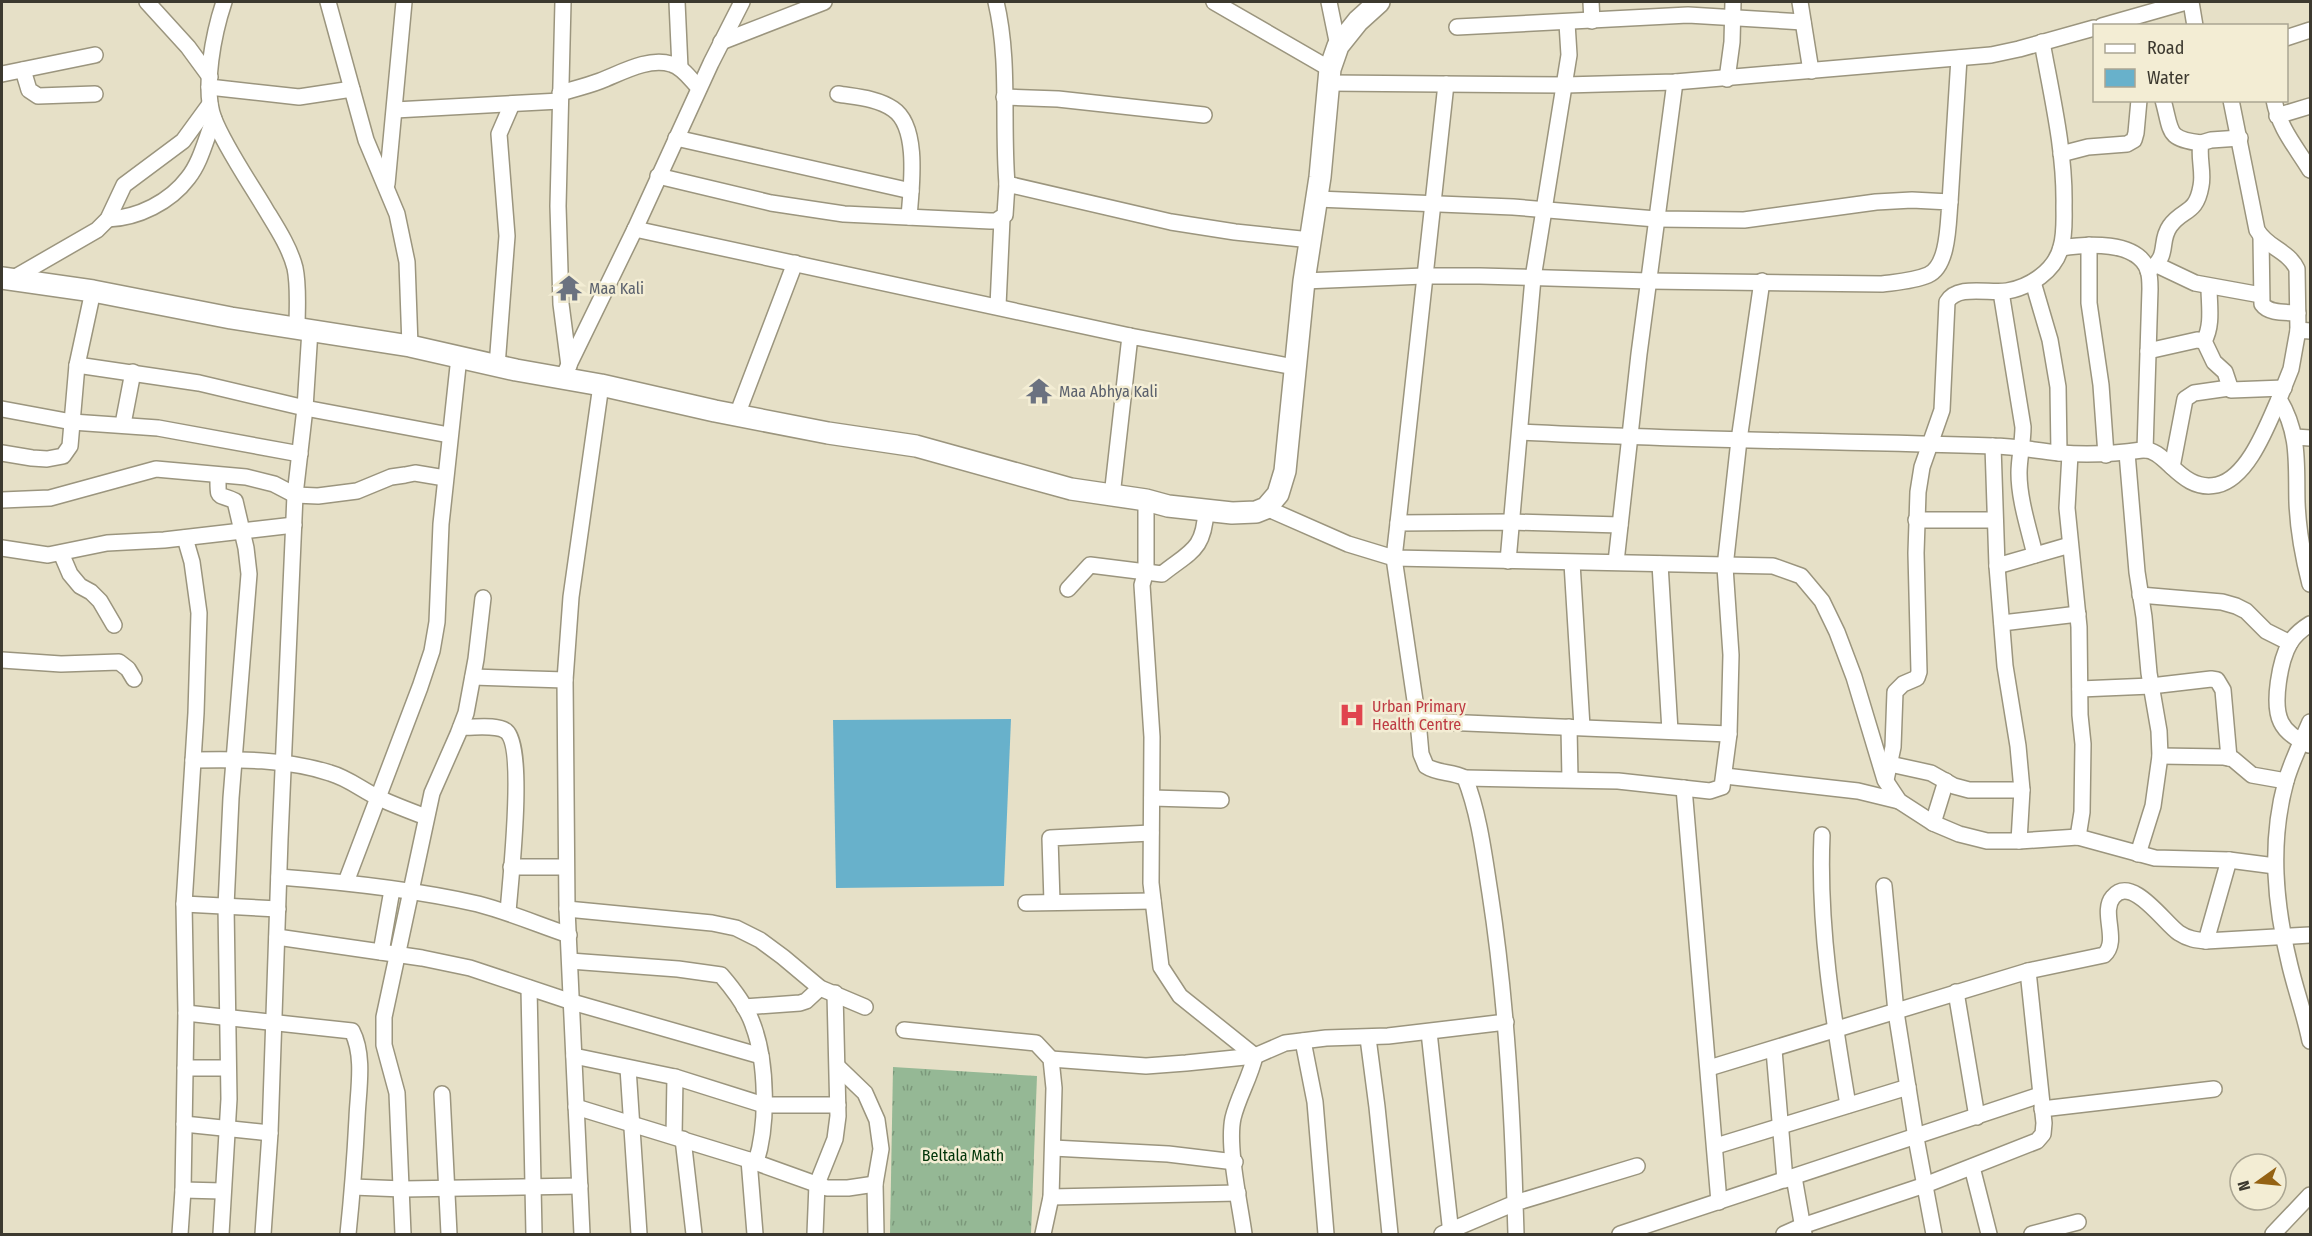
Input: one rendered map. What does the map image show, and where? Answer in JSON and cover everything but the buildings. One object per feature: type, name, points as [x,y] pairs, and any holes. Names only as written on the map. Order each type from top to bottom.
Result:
[{"type":"main road","points":[[7,278],[93,291],[231,318],[410,346],[497,366],[566,371],[601,385],[737,415],[828,433],[916,446],[1071,489],[1146,500],[1168,506],[1243,514],[1266,508],[1278,494],[1285,471],[1294,367],[1317,199],[1329,76],[1338,46],[1358,21],[1379,2]]},
{"type":"street","points":[[147,2],[188,47],[210,82],[299,97],[352,89]]},
{"type":"street","points":[[108,219],[146,211],[189,178],[212,111],[210,82],[215,33],[224,2]]},
{"type":"street","points":[[328,2],[366,140],[397,214],[407,262],[410,346]]},
{"type":"street","points":[[387,186],[404,2]]},
{"type":"street","points":[[563,2],[558,138],[559,261],[566,371]]},
{"type":"street","points":[[677,2],[680,68]]},
{"type":"street","points":[[566,371],[742,2]]},
{"type":"street","points":[[721,42],[824,2]]},
{"type":"street","points":[[996,2],[1005,58],[1007,184],[1005,215],[1002,219],[998,306]]},
{"type":"street","points":[[1214,2],[1329,76],[1446,84],[1565,85],[1727,79],[1991,55],[2093,28]]},
{"type":"street","points":[[1329,2],[1338,46]]},
{"type":"street","points":[[1591,2],[1592,21]]},
{"type":"street","points":[[1800,2],[1811,71]]},
{"type":"street","points":[[2109,24],[2186,2]]},
{"type":"street","points":[[2191,2],[2195,24]]},
{"type":"street","points":[[1457,27],[1567,23],[1702,9],[1733,9],[1803,22]]},
{"type":"street","points":[[1727,79],[1733,9]]},
{"type":"street","points":[[1508,561],[1533,278],[1569,55],[1567,23]]},
{"type":"street","points":[[2288,37],[2310,30]]},
{"type":"street","points":[[1886,782],[1895,725],[1895,692],[1903,684],[1917,678],[1919,672],[1917,492],[1929,445],[1942,410],[1947,302],[1950,297],[1960,292],[2001,292],[2038,280],[2061,248],[2064,192],[2061,154],[2042,42]]},
{"type":"street","points":[[2,74],[95,55]]},
{"type":"street","points":[[1304,282],[1424,276],[1882,284],[1931,274],[1940,263],[1947,242],[1959,58]]},
{"type":"street","points":[[395,110],[512,104],[560,97],[638,66],[660,63],[680,68],[699,88]]},
{"type":"street","points":[[23,70],[29,90],[38,96],[95,94]]},
{"type":"street","points":[[1616,562],[1629,438],[1675,82]]},
{"type":"street","points":[[1446,84],[1394,558],[1421,754],[1426,766],[1434,771],[1455,773],[1465,778],[1570,779],[1718,790],[1722,787],[1729,734],[1731,655],[1725,567],[1739,440],[1762,281]]},
{"type":"street","points":[[838,94],[880,102],[894,109],[904,122],[910,139],[912,156],[909,217]]},
{"type":"street","points":[[1004,97],[1058,99],[1204,115]]},
{"type":"street","points":[[2061,154],[2088,147],[2127,144],[2134,140],[2139,102]]},
{"type":"street","points":[[2164,102],[2175,137],[2181,141],[2201,143],[2240,138]]},
{"type":"street","points":[[2231,102],[2254,216],[2261,237],[2261,295],[2265,308],[2298,313]]},
{"type":"street","points":[[497,366],[507,236],[499,134],[512,104]]},
{"type":"street","points":[[2310,106],[2276,108],[2285,134],[2310,170]]},
{"type":"street","points":[[7,278],[84,239],[108,219],[124,185],[183,141],[212,111]]},
{"type":"street","points":[[212,111],[290,254],[295,269],[304,329],[305,408],[295,495],[270,1133],[263,1234]]},
{"type":"street","points":[[676,138],[911,191]]},
{"type":"street","points":[[2145,450],[2152,268],[2162,258],[2169,227],[2193,208],[2198,198],[2202,176],[2201,143]]},
{"type":"street","points":[[658,176],[812,210],[844,214],[990,221],[1002,219]]},
{"type":"street","points":[[1007,184],[1171,222],[1311,240]]},
{"type":"street","points":[[1317,199],[1545,209],[1656,219],[1744,220],[1876,202],[1912,200],[1950,202]]},
{"type":"street","points":[[635,229],[1130,336],[1294,367]]},
{"type":"street","points":[[1520,432],[1629,438],[1993,446],[2106,455],[2145,450],[2159,457],[2184,478],[2197,485],[2217,485],[2235,476],[2249,459],[2281,394],[2304,331],[2298,313],[2304,269],[2261,237]]},
{"type":"street","points":[[2061,248],[2089,245],[2130,251],[2152,268],[2195,283],[2261,295]]},
{"type":"street","points":[[2089,245],[2089,303],[2101,385],[2106,455]]},
{"type":"street","points":[[737,415],[795,263]]},
{"type":"street","points":[[2033,282],[2050,340],[2065,453],[2067,508],[2078,614],[2083,786],[2078,837]]},
{"type":"street","points":[[2204,341],[2210,324],[2209,287]]},
{"type":"street","points":[[2,453],[47,459],[63,456],[70,446],[77,365],[93,291]]},
{"type":"street","points":[[2001,292],[2023,427],[2019,474],[2035,555]]},
{"type":"street","points":[[1112,496],[1130,336]]},
{"type":"street","points":[[2148,351],[2197,340],[2204,341]]},
{"type":"street","points":[[2204,341],[2214,362],[2225,372],[2229,388]]},
{"type":"street","points":[[346,882],[432,651],[437,622],[440,533],[445,478],[459,357]]},
{"type":"street","points":[[77,365],[238,390],[305,408],[449,435]]},
{"type":"street","points":[[123,424],[133,372]]},
{"type":"street","points":[[582,1234],[567,909],[565,681],[571,597],[601,385]]},
{"type":"street","points":[[2172,467],[2185,399],[2193,393],[2229,388],[2235,390],[2256,388],[2281,394]]},
{"type":"street","points":[[2281,394],[2295,437],[2299,530],[2310,584]]},
{"type":"street","points":[[2,409],[72,422],[158,428],[300,454]]},
{"type":"street","points":[[2295,437],[2310,438]]},
{"type":"street","points":[[1993,446],[1997,566],[2004,666],[2018,746],[2022,790],[2019,841]]},
{"type":"street","points":[[2127,453],[2140,595],[2159,731],[2160,756],[2152,806],[2138,854]]},
{"type":"street","points":[[2,500],[50,498],[156,469],[260,480],[295,495],[318,496],[357,491],[391,477],[415,473],[445,478]]},
{"type":"street","points":[[218,476],[219,495],[235,501],[249,561],[226,906],[228,1068],[221,1234]]},
{"type":"street","points":[[1146,500],[1146,571],[1142,585],[1152,737],[1153,901],[1161,967],[1180,996],[1255,1056]]},
{"type":"street","points":[[1266,508],[1348,544],[1394,558],[1616,562],[1725,567],[1773,566],[1801,576],[1822,601],[1838,632],[1886,782],[1899,801]]},
{"type":"street","points":[[1068,589],[1090,565],[1161,573],[1197,546],[1205,532],[1206,510]]},
{"type":"street","points":[[1916,520],[1995,520]]},
{"type":"street","points":[[1398,523],[1511,522],[1620,525]]},
{"type":"street","points":[[2,548],[37,555],[61,553],[107,543],[185,538],[294,525]]},
{"type":"street","points":[[180,1234],[183,1190],[186,1013],[184,904],[196,713],[199,613],[194,569],[185,538]]},
{"type":"street","points":[[1997,566],[2070,545]]},
{"type":"street","points":[[61,553],[70,574],[80,586],[100,601],[114,625]]},
{"type":"street","points":[[1570,779],[1576,727],[1572,563]]},
{"type":"street","points":[[1660,564],[1670,732]]},
{"type":"street","points":[[2140,595],[2222,602],[2236,606],[2246,611],[2266,631],[2290,643]]},
{"type":"street","points":[[403,1234],[403,1189],[397,1093],[386,1056],[382,1032],[426,817],[437,778],[461,727],[473,677],[483,598]]},
{"type":"street","points":[[2002,623],[2078,614]]},
{"type":"street","points":[[2306,744],[2290,734],[2281,722],[2277,709],[2284,657],[2290,643],[2300,631],[2310,624]]},
{"type":"street","points":[[2,660],[61,664],[119,662],[128,669],[134,679]]},
{"type":"street","points":[[473,677],[565,681]]},
{"type":"street","points":[[2080,689],[2217,680],[2222,684],[2223,690],[2229,758]]},
{"type":"street","points":[[1418,721],[1729,734]]},
{"type":"street","points":[[2310,723],[2306,744],[2286,781],[2276,828],[2275,866],[2284,937],[2310,1041]]},
{"type":"street","points":[[461,727],[499,728],[507,732],[512,740],[516,792],[508,912]]},
{"type":"street","points":[[2160,756],[2229,758],[2240,763],[2245,771],[2252,775],[2286,781]]},
{"type":"street","points":[[193,760],[234,759],[328,772],[378,797],[426,817]]},
{"type":"street","points":[[1890,764],[1930,773],[1954,786],[1969,790],[2022,790]]},
{"type":"street","points":[[1725,776],[1858,791],[1899,801],[1933,823],[1959,834],[1988,841],[2078,837],[2099,841],[2138,854],[2184,860],[2229,860],[2275,866]]},
{"type":"street","points":[[1465,778],[1470,790],[1486,865],[1501,960],[1511,1094],[1516,1234]]},
{"type":"street","points":[[1933,823],[1946,781]]},
{"type":"street","points":[[1684,788],[1719,1202]]},
{"type":"street","points":[[1152,798],[1221,800]]},
{"type":"street","points":[[1052,902],[1050,838],[1151,833]]},
{"type":"street","points":[[1822,835],[1822,913],[1836,1030],[1848,1105]]},
{"type":"street","points":[[2206,941],[2229,860]]},
{"type":"street","points":[[511,867],[567,867]]},
{"type":"street","points":[[279,877],[346,882],[478,904],[508,912],[569,935]]},
{"type":"street","points":[[1884,886],[1896,1011],[1934,1234]]},
{"type":"street","points":[[381,952],[392,890]]},
{"type":"street","points":[[1709,1068],[2028,971],[2104,955],[2110,944],[2110,902],[2121,892],[2130,891],[2139,895],[2178,933],[2190,939],[2206,941],[2310,935]]},
{"type":"street","points":[[1026,903],[1153,901]]},
{"type":"street","points":[[184,904],[278,909]]},
{"type":"street","points":[[567,909],[712,923],[736,928],[760,940],[820,988],[865,1007]]},
{"type":"street","points":[[277,937],[398,954],[470,968],[572,1002],[761,1056]]},
{"type":"street","points":[[570,961],[678,969],[721,975],[744,1007],[755,1030],[761,1056],[764,1105],[761,1146],[753,1161],[755,1234]]},
{"type":"street","points":[[1784,1234],[1803,1230],[2037,1141],[2043,1134],[2028,971]]},
{"type":"street","points":[[529,987],[534,1234]]},
{"type":"street","points":[[744,1007],[800,1003],[820,988]]},
{"type":"street","points":[[1956,992],[1977,1117]]},
{"type":"street","points":[[815,1234],[817,1184],[835,1139],[838,1105],[835,993]]},
{"type":"street","points":[[186,1013],[352,1031],[356,1039],[359,1081],[348,1234]]},
{"type":"street","points":[[1051,1059],[1146,1066],[1255,1056],[1285,1043],[1326,1038],[1368,1038],[1506,1022]]},
{"type":"street","points":[[904,1030],[1036,1043],[1051,1059],[1054,1088],[1051,1197],[1043,1234]]},
{"type":"street","points":[[1429,1032],[1448,1234],[1515,1203],[1637,1167]]},
{"type":"street","points":[[1368,1038],[1390,1234]]},
{"type":"street","points":[[1303,1041],[1315,1102],[1326,1234]]},
{"type":"street","points":[[1774,1050],[1779,1125],[1789,1179],[1803,1230]]},
{"type":"street","points":[[574,1056],[675,1077],[764,1105],[838,1105]]},
{"type":"street","points":[[1244,1234],[1235,1162],[1233,1120],[1255,1056]]},
{"type":"street","points":[[838,1067],[865,1093],[877,1120],[881,1149],[875,1184],[876,1234]]},
{"type":"street","points":[[185,1068],[228,1068]]},
{"type":"street","points":[[628,1068],[639,1234]]},
{"type":"street","points":[[675,1077],[679,1137],[694,1234]]},
{"type":"street","points":[[1716,1146],[1908,1087]]},
{"type":"street","points":[[1620,1234],[1977,1117],[2041,1102],[2214,1089]]},
{"type":"street","points":[[442,1094],[449,1234]]},
{"type":"street","points":[[576,1107],[679,1137],[817,1184],[837,1188],[875,1184]]},
{"type":"street","points":[[184,1124],[270,1133]]},
{"type":"street","points":[[1053,1148],[1168,1154],[1235,1162]]},
{"type":"street","points":[[1972,1167],[1989,1234]]},
{"type":"street","points":[[353,1187],[403,1189],[580,1186]]},
{"type":"street","points":[[183,1190],[222,1191]]},
{"type":"street","points":[[1051,1197],[1238,1193]]},
{"type":"street","points":[[2274,1234],[2310,1195]]},
{"type":"street","points":[[2031,1234],[2078,1222]]},
{"type":"green space","name":"Beltala Math","points":[[893,1067],[1037,1076],[1031,1234],[890,1234]]},
{"type":"water","points":[[1011,719],[1004,886],[836,888],[833,720]]},
{"type":"place","name":"Maa Kali","points":[[569,288]]},
{"type":"place","name":"Maa Abhya Kali","points":[[1039,391]]},
{"type":"place","name":"Urban Primary Health Centre","points":[[1352,715]]}]
